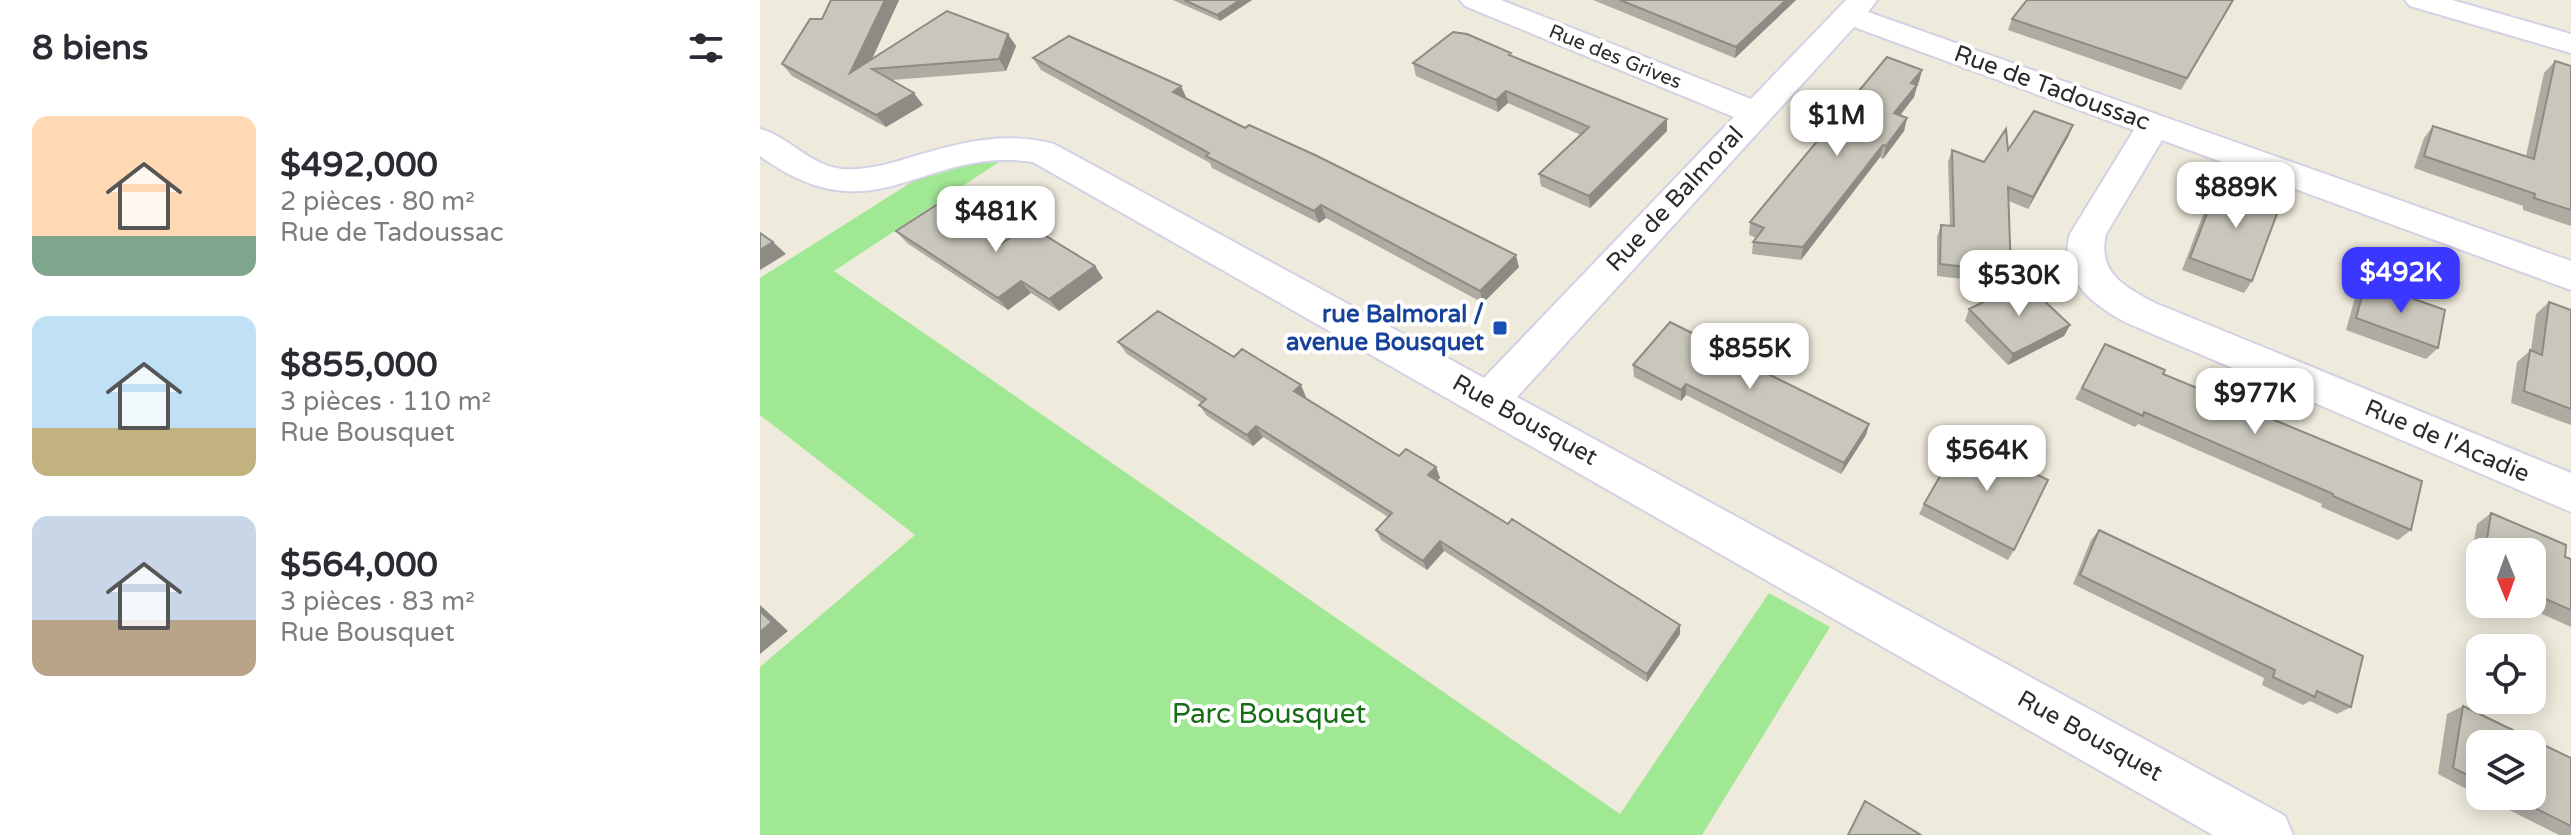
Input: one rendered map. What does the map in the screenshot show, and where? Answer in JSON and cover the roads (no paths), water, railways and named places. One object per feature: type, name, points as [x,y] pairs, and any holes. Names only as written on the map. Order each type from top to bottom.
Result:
[{"type":"street","name":"Rue des Grives","points":[[1475,0],[1755,113]]},
{"type":"street","points":[[2420,0],[2571,44]]},
{"type":"street","name":"Rue de Balmoral","points":[[1489,400],[1855,7]]},
{"type":"street","name":"Rue de Tadoussac","points":[[1855,7],[2154,125],[2571,276]]},
{"type":"street","name":"Rue de l'Acadie","points":[[2154,125],[2085,241],[2087,266],[2106,292],[2141,313],[2571,493]]},
{"type":"street","name":"Rue Bousquet","points":[[760,140],[809,172],[839,180],[879,177],[984,148],[1009,146],[1042,152],[2266,835]]},
{"type":"place","name":"rue Balmoral / avenue Bousquet","points":[[1500,328]]},
{"type":"park label","name":"Parc Bousquet","points":[[1269,714]]}]
